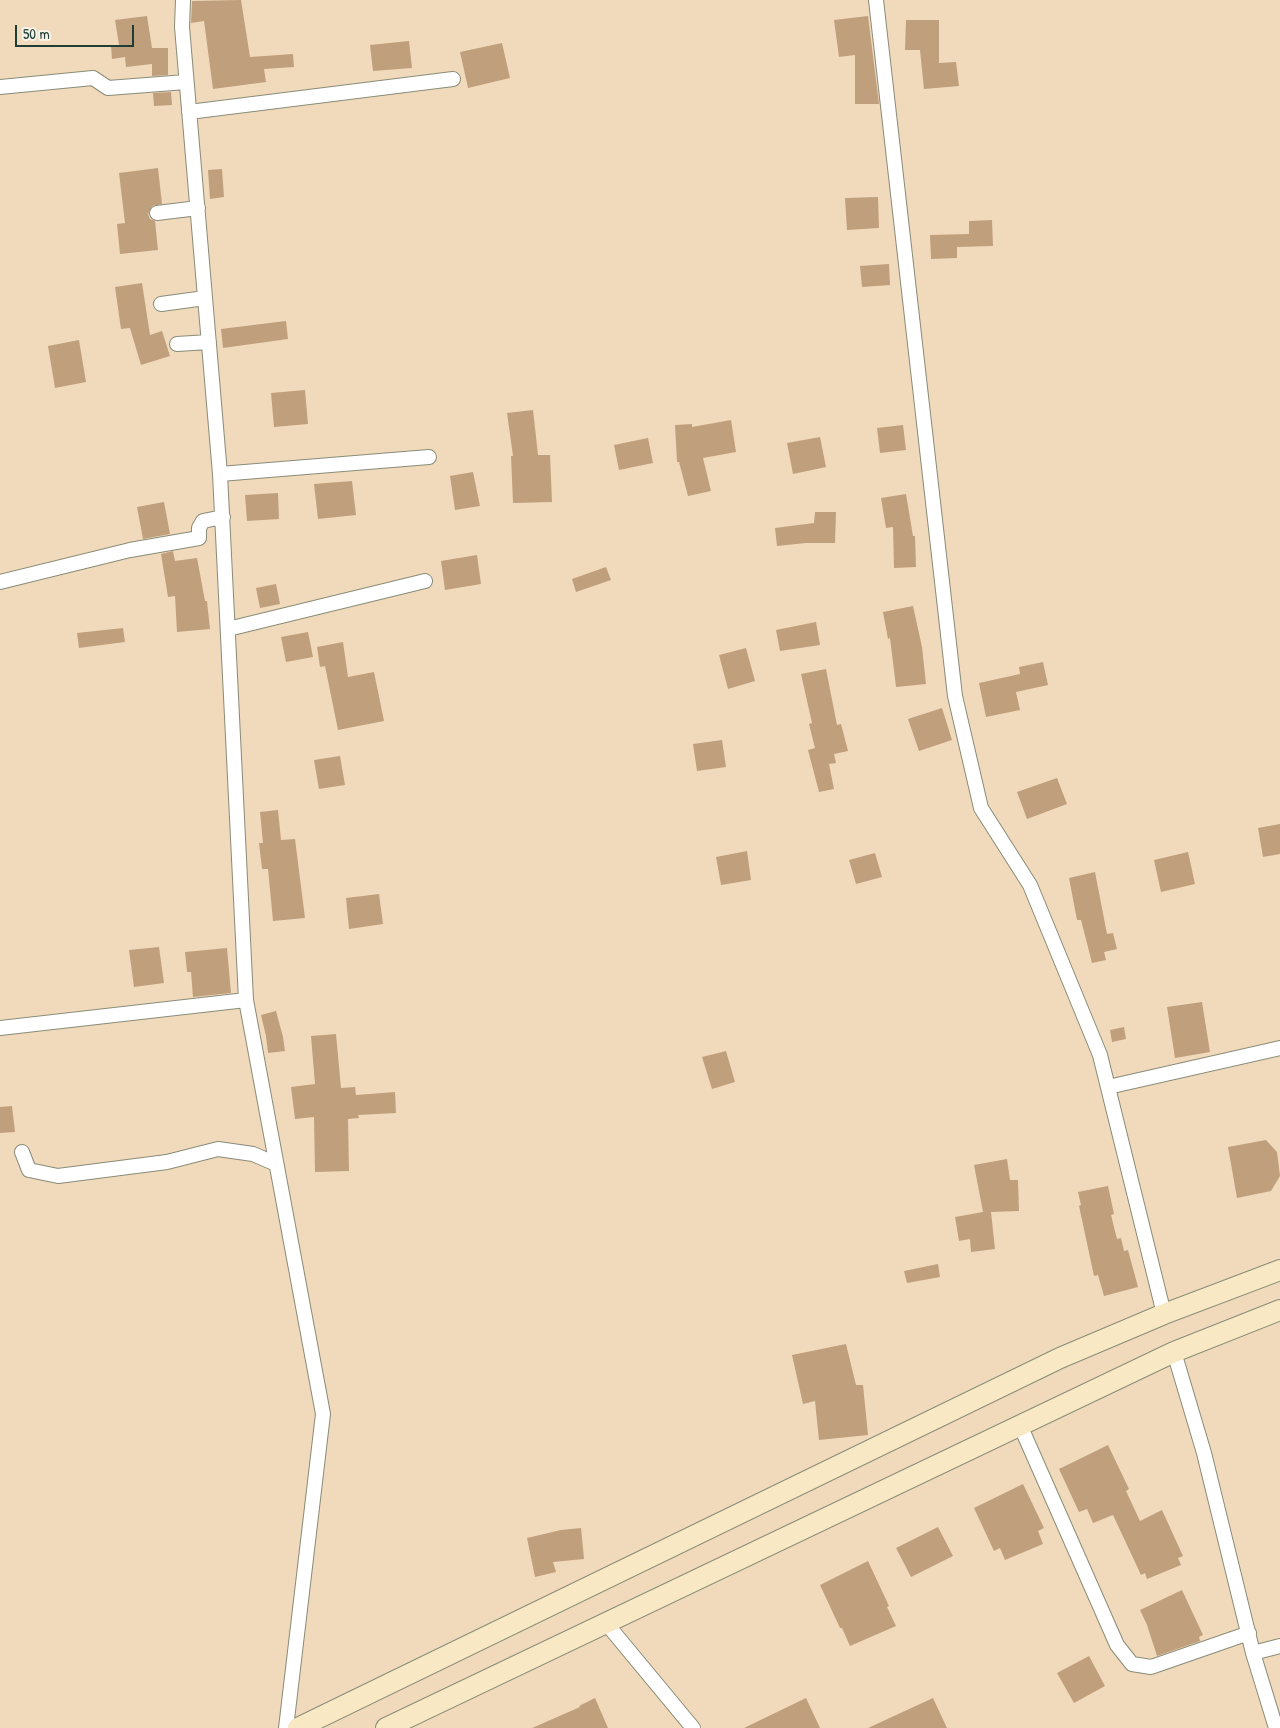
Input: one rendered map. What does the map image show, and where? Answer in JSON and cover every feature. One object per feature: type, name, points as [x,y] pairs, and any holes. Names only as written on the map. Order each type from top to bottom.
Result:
[{"type":"main road","points":[[298,1728],[1060,1358],[1164,1314],[1280,1270]]},
{"type":"main road","points":[[386,1728],[1174,1352],[1280,1310]]},
{"type":"street","points":[[183,0],[182,27],[186,82],[223,517],[246,1000],[323,1414],[286,1728]]},
{"type":"street","points":[[876,0],[955,696],[981,808],[1030,885],[1100,1055],[1164,1314]]},
{"type":"street","points":[[0,87],[93,78],[108,88],[186,82]]},
{"type":"street","points":[[189,112],[453,79]]},
{"type":"street","points":[[157,213],[198,208]]},
{"type":"street","points":[[161,304],[205,298]]},
{"type":"street","points":[[177,344],[209,342]]},
{"type":"street","points":[[220,474],[429,457]]},
{"type":"street","points":[[0,582],[130,550],[199,538],[199,528],[203,521],[223,517]]},
{"type":"street","points":[[228,629],[425,581]]},
{"type":"street","points":[[0,1028],[246,1000]]},
{"type":"street","points":[[1108,1087],[1280,1048]]},
{"type":"street","points":[[22,1152],[29,1170],[58,1176],[167,1162],[218,1149],[253,1154],[276,1164]]},
{"type":"street","points":[[1174,1352],[1204,1453],[1253,1652],[1276,1728]]},
{"type":"street","points":[[1020,1425],[1117,1645],[1132,1664],[1151,1667],[1249,1633]]},
{"type":"street","points":[[606,1623],[693,1728]]},
{"type":"street","points":[[1253,1652],[1280,1646]]},
{"type":"building","points":[[241,0],[250,57],[293,54],[294,67],[264,69],[266,82],[213,89],[204,21],[191,23],[192,1]]},
{"type":"building","points":[[147,16],[152,48],[168,48],[168,75],[152,76],[152,64],[126,67],[125,57],[112,59],[111,46],[119,45],[115,20]]},
{"type":"building","points":[[868,16],[879,104],[855,104],[855,55],[839,57],[834,20]]},
{"type":"building","points":[[906,20],[939,20],[939,63],[956,62],[959,86],[924,89],[920,50],[905,50]]},
{"type":"building","points":[[409,41],[412,68],[373,71],[370,45]]},
{"type":"building","points":[[502,43],[510,78],[468,88],[460,52]]},
{"type":"building","points":[[171,92],[172,105],[154,106],[153,93]]},
{"type":"building","points":[[158,168],[162,204],[152,206],[148,214],[150,219],[155,221],[158,250],[120,254],[117,224],[125,223],[119,173]]},
{"type":"building","points":[[222,169],[224,197],[210,199],[208,170]]},
{"type":"building","points":[[878,197],[879,228],[847,230],[845,198]]},
{"type":"building","points":[[992,220],[993,246],[957,247],[957,258],[931,259],[930,235],[969,234],[969,221]]},
{"type":"building","points":[[889,264],[890,285],[862,287],[860,266]]},
{"type":"building","points":[[142,283],[150,335],[162,331],[170,356],[141,365],[130,328],[121,329],[115,287]]},
{"type":"building","points":[[286,321],[288,339],[223,348],[221,329]]},
{"type":"building","points":[[79,340],[86,382],[55,388],[48,346]]},
{"type":"building","points":[[305,390],[308,424],[274,427],[271,393]]},
{"type":"building","points":[[533,410],[538,455],[550,455],[552,502],[513,503],[511,456],[513,456],[507,413]]},
{"type":"building","points":[[731,420],[736,452],[703,458],[711,491],[688,496],[679,462],[677,462],[675,425],[692,424],[692,427]]},
{"type":"building","points":[[903,425],[906,450],[880,453],[877,428]]},
{"type":"building","points":[[820,437],[826,467],[793,474],[787,443]]},
{"type":"building","points":[[648,438],[653,463],[619,470],[614,445]]},
{"type":"building","points":[[473,472],[480,506],[455,510],[450,476]]},
{"type":"building","points":[[352,481],[356,515],[318,519],[314,484]]},
{"type":"building","points":[[278,493],[279,519],[247,521],[245,495]]},
{"type":"building","points":[[906,494],[913,536],[915,536],[916,567],[894,568],[893,527],[886,528],[881,498]]},
{"type":"building","points":[[164,502],[170,534],[143,539],[137,507]]},
{"type":"building","points":[[815,512],[836,512],[835,543],[777,546],[775,528],[814,523]]},
{"type":"building","points":[[173,551],[175,561],[197,558],[205,601],[207,601],[210,629],[177,632],[175,596],[168,597],[161,554]]},
{"type":"building","points":[[477,555],[481,584],[445,590],[441,561]]},
{"type":"building","points":[[606,567],[611,580],[576,592],[572,579]]},
{"type":"building","points":[[276,584],[280,604],[260,608],[256,588]]},
{"type":"building","points":[[913,606],[922,647],[926,684],[896,687],[890,638],[888,639],[883,612]]},
{"type":"building","points":[[816,622],[820,645],[780,651],[776,630]]},
{"type":"building","points":[[123,628],[125,642],[79,648],[77,633]]},
{"type":"building","points":[[308,632],[313,657],[286,662],[281,637]]},
{"type":"building","points":[[343,642],[348,677],[374,672],[384,721],[338,730],[325,666],[320,667],[317,647]]},
{"type":"building","points":[[746,648],[755,681],[728,689],[719,655]]},
{"type":"building","points":[[1043,662],[1048,685],[1016,692],[1020,710],[986,717],[979,683],[1020,674],[1019,667]]},
{"type":"building","points":[[826,669],[837,725],[841,724],[848,751],[834,754],[836,763],[829,764],[834,789],[819,792],[808,750],[815,748],[809,724],[812,723],[801,674]]},
{"type":"building","points":[[942,708],[952,740],[919,751],[908,719]]},
{"type":"building","points":[[722,740],[726,767],[697,771],[693,744]]},
{"type":"building","points":[[340,756],[345,785],[319,789],[314,760]]},
{"type":"building","points":[[1057,778],[1067,804],[1027,819],[1017,792]]},
{"type":"building","points":[[278,810],[281,840],[295,839],[305,918],[273,921],[268,869],[262,869],[259,843],[263,843],[260,812]]},
{"type":"building","points":[[1280,824],[1280,854],[1263,857],[1258,828]]},
{"type":"building","points":[[747,851],[751,880],[721,885],[716,857]]},
{"type":"building","points":[[1188,852],[1195,884],[1161,892],[1154,860]]},
{"type":"building","points":[[875,853],[882,877],[856,884],[849,860]]},
{"type":"building","points":[[1095,872],[1107,934],[1113,933],[1117,949],[1104,952],[1106,960],[1092,963],[1081,920],[1077,920],[1069,878]]},
{"type":"building","points":[[379,894],[383,924],[349,929],[346,898]]},
{"type":"building","points":[[159,947],[164,983],[134,987],[129,950]]},
{"type":"building","points":[[227,948],[231,993],[193,997],[191,972],[187,972],[185,952]]},
{"type":"building","points":[[1202,1002],[1210,1052],[1175,1058],[1167,1007]]},
{"type":"building","points":[[276,1011],[285,1051],[268,1053],[261,1015]]},
{"type":"building","points":[[1124,1027],[1126,1039],[1112,1042],[1110,1030]]},
{"type":"building","points":[[336,1034],[341,1088],[355,1087],[356,1095],[395,1092],[396,1113],[358,1115],[359,1118],[348,1119],[349,1171],[315,1172],[314,1117],[295,1119],[291,1087],[315,1084],[311,1036]]},
{"type":"building","points":[[726,1051],[735,1082],[712,1089],[702,1057]]},
{"type":"building","points":[[12,1106],[15,1132],[0,1133],[0,1107]]},
{"type":"building","points":[[1266,1140],[1277,1152],[1280,1176],[1271,1191],[1237,1198],[1228,1147]]},
{"type":"building","points":[[1007,1159],[1010,1180],[1018,1180],[1019,1211],[991,1212],[995,1249],[971,1252],[970,1239],[959,1241],[955,1217],[983,1212],[974,1165]]},
{"type":"building","points":[[1108,1186],[1114,1214],[1111,1215],[1117,1239],[1121,1238],[1124,1251],[1128,1250],[1138,1287],[1104,1296],[1098,1275],[1094,1276],[1079,1206],[1081,1205],[1078,1192]]},
{"type":"building","points":[[938,1264],[940,1277],[907,1283],[904,1271]]},
{"type":"building","points":[[846,1344],[856,1385],[863,1385],[868,1435],[819,1440],[815,1401],[803,1404],[792,1355]]},
{"type":"building","points":[[1108,1445],[1129,1489],[1126,1491],[1140,1521],[1162,1510],[1183,1556],[1178,1558],[1181,1565],[1147,1579],[1145,1573],[1141,1575],[1113,1515],[1093,1523],[1087,1509],[1079,1512],[1059,1469]]},
{"type":"building","points":[[1023,1484],[1044,1528],[1038,1531],[1043,1544],[1005,1560],[1000,1548],[994,1551],[974,1508]]},
{"type":"building","points":[[938,1527],[953,1556],[911,1577],[896,1548]]},
{"type":"building","points":[[581,1528],[584,1559],[553,1562],[556,1572],[535,1577],[527,1538],[561,1530]]},
{"type":"building","points":[[868,1561],[896,1626],[850,1646],[820,1585]]},
{"type":"building","points":[[1182,1590],[1203,1635],[1199,1637],[1200,1641],[1157,1656],[1140,1610]]},
{"type":"building","points":[[1089,1656],[1105,1686],[1074,1703],[1057,1673]]},
{"type":"building","points":[[595,1698],[608,1728],[532,1728],[580,1707]]},
{"type":"building","points":[[806,1698],[820,1728],[744,1728]]},
{"type":"building","points":[[933,1698],[947,1728],[868,1728]]}]
